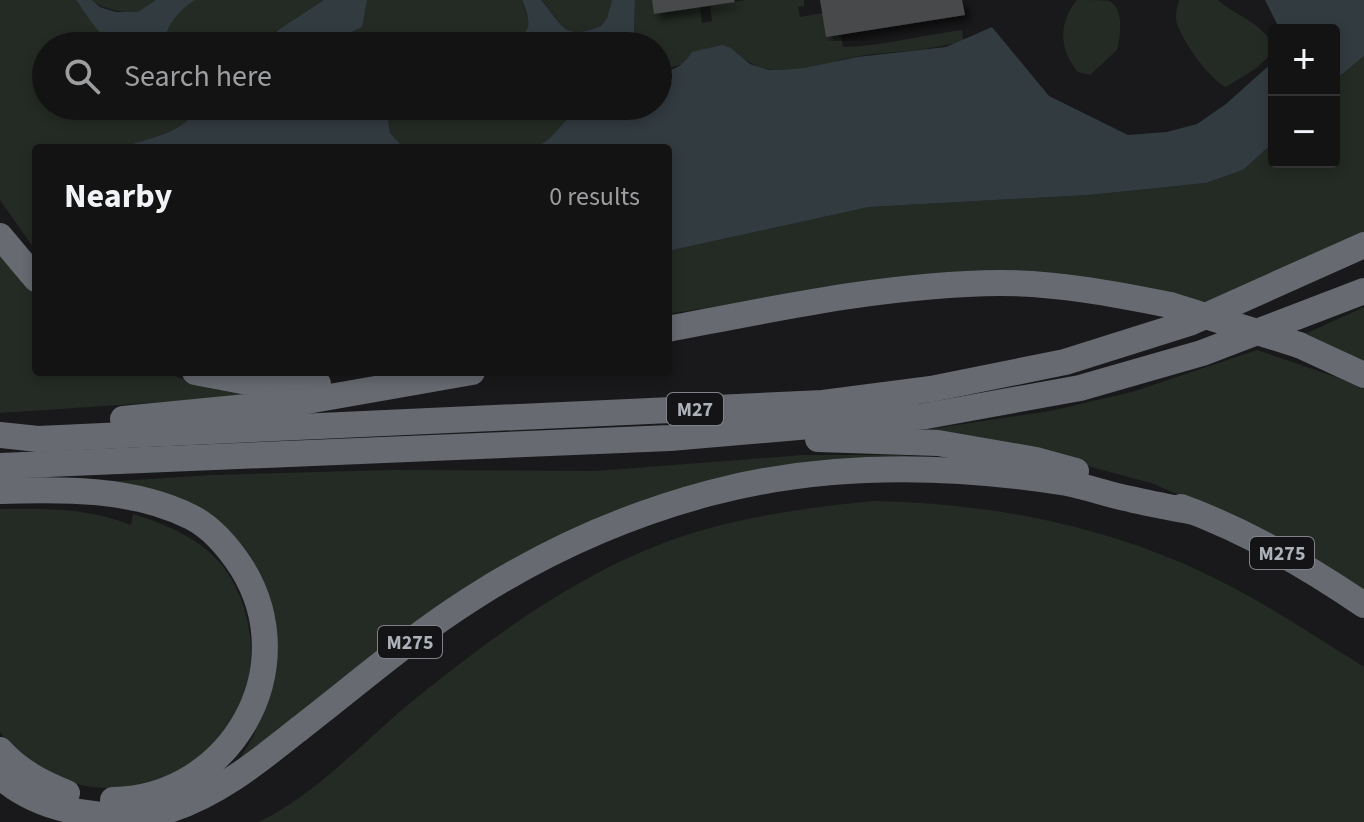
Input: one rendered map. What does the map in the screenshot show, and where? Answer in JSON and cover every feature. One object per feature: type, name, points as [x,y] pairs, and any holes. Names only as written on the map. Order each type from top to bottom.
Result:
[{"type":"highway","points":[[0,236],[32,274]]},
{"type":"highway","name":"M27","points":[[0,434],[38,439],[791,404],[931,389],[1065,362],[1192,322],[1364,245]]},
{"type":"highway","points":[[672,328],[825,299],[925,287],[1002,283],[1078,289],[1170,305],[1299,345],[1364,375]]},
{"type":"highway","name":"M27","points":[[0,466],[670,438],[926,416],[1080,388],[1202,353],[1364,291]]},
{"type":"highway","points":[[213,376],[284,385],[332,383],[380,376]]},
{"type":"highway","points":[[0,434],[37,426],[307,401],[449,376]]},
{"type":"highway","points":[[670,438],[938,443],[1036,460],[1112,482],[1194,512]]},
{"type":"highway","name":"M275","points":[[0,776],[28,796],[59,809],[90,816],[129,817],[164,811],[194,800],[234,777],[422,633],[519,570],[589,536],[651,511],[759,481],[891,468],[973,471],[1071,484],[1194,512],[1252,537],[1300,563],[1364,605]]},
{"type":"highway","points":[[0,491],[96,492],[134,499],[193,517],[231,551],[250,583],[263,620],[264,658],[259,693],[245,724],[201,772],[170,789],[133,800],[104,800],[73,795],[40,782],[13,765],[0,750]]},
{"type":"shaded area","points":[[0,0],[76,0],[100,32],[32,32],[32,120],[188,120],[177,128],[134,144],[32,144],[32,245],[0,200]]},
{"type":"shaded area","points":[[76,0],[92,0],[100,7],[116,12],[138,12],[156,0],[195,0],[174,19],[167,32],[101,32]]},
{"type":"shaded area","points":[[92,0],[336,0],[274,32],[167,32],[175,17],[119,11]]},
{"type":"shaded area","points":[[324,0],[367,0],[362,27],[351,32],[275,32]]},
{"type":"shaded area","points":[[363,0],[522,0],[530,25],[526,32],[341,32]]},
{"type":"shaded area","points":[[522,0],[541,0],[564,28],[578,32],[524,32],[528,24]]},
{"type":"shaded area","points":[[541,0],[612,0],[607,18],[601,26],[578,32],[559,23]]},
{"type":"shaded area","points":[[612,0],[635,0],[634,32],[578,32],[601,26],[607,18]]},
{"type":"shaded area","points":[[635,0],[652,0],[655,14],[700,7],[702,23],[712,21],[710,6],[746,0],[804,0],[804,6],[798,7],[800,17],[822,13],[841,35],[843,47],[962,30],[963,41],[925,49],[859,56],[790,70],[758,66],[731,48],[672,67],[672,32],[634,32]]},
{"type":"shaded area","points":[[1077,0],[1109,1],[1119,16],[1117,50],[1090,75],[1078,72],[1064,45],[1066,17]]},
{"type":"shaded area","points":[[1179,0],[1218,0],[1266,35],[1268,57],[1226,87],[1204,67],[1189,47],[1178,27],[1176,12]]},
{"type":"shaded area","points":[[1265,0],[1364,0],[1364,56],[1340,76],[1340,24],[1277,24]]},
{"type":"shaded area","points":[[992,27],[1049,96],[1128,135],[1167,132],[1197,124],[1226,104],[1268,66],[1268,147],[1243,170],[1206,183],[1089,195],[869,207],[672,250],[672,144],[542,144],[566,120],[672,120],[672,69],[692,52],[722,45],[731,48],[750,64],[769,70],[804,68],[857,57],[946,47]]},
{"type":"shaded area","points":[[1364,56],[1364,234],[1220,305],[1122,284],[994,272],[912,275],[672,313],[672,250],[869,207],[1089,195],[1206,183],[1243,170],[1268,147],[1268,168],[1340,168],[1340,76]]},
{"type":"shaded area","points":[[188,120],[388,120],[390,133],[400,144],[133,144]]},
{"type":"shaded area","points":[[388,120],[566,120],[542,144],[400,144],[390,133]]},
{"type":"shaded area","points":[[0,249],[32,285],[32,376],[175,376],[267,395],[0,413]]},
{"type":"shaded area","points":[[1364,307],[1364,362],[1303,335]]},
{"type":"shaded area","points":[[1257,350],[1364,389],[1364,596],[1230,518],[1154,484],[1051,456],[897,434],[1050,411],[1132,392]]},
{"type":"shaded area","points":[[803,455],[910,455],[815,465],[607,517],[233,770],[253,737],[273,685],[276,619],[254,567],[221,525],[88,483],[212,475],[393,470],[595,471]]},
{"type":"shaded area","points":[[875,501],[1002,512],[1127,542],[1226,584],[1364,667],[1364,822],[258,822],[320,782],[415,699],[474,653],[534,610],[598,573],[666,542],[716,526],[796,510]]},
{"type":"shaded area","points":[[0,509],[83,512],[131,525],[133,514],[184,534],[216,558],[236,588],[245,610],[251,655],[243,700],[220,743],[174,774],[148,784],[121,788],[93,787],[67,781],[42,770],[19,753],[0,732]]},
{"type":"building","points":[[652,0],[734,0],[735,2],[654,14]]},
{"type":"building","points":[[820,0],[962,0],[965,15],[826,37]]}]
